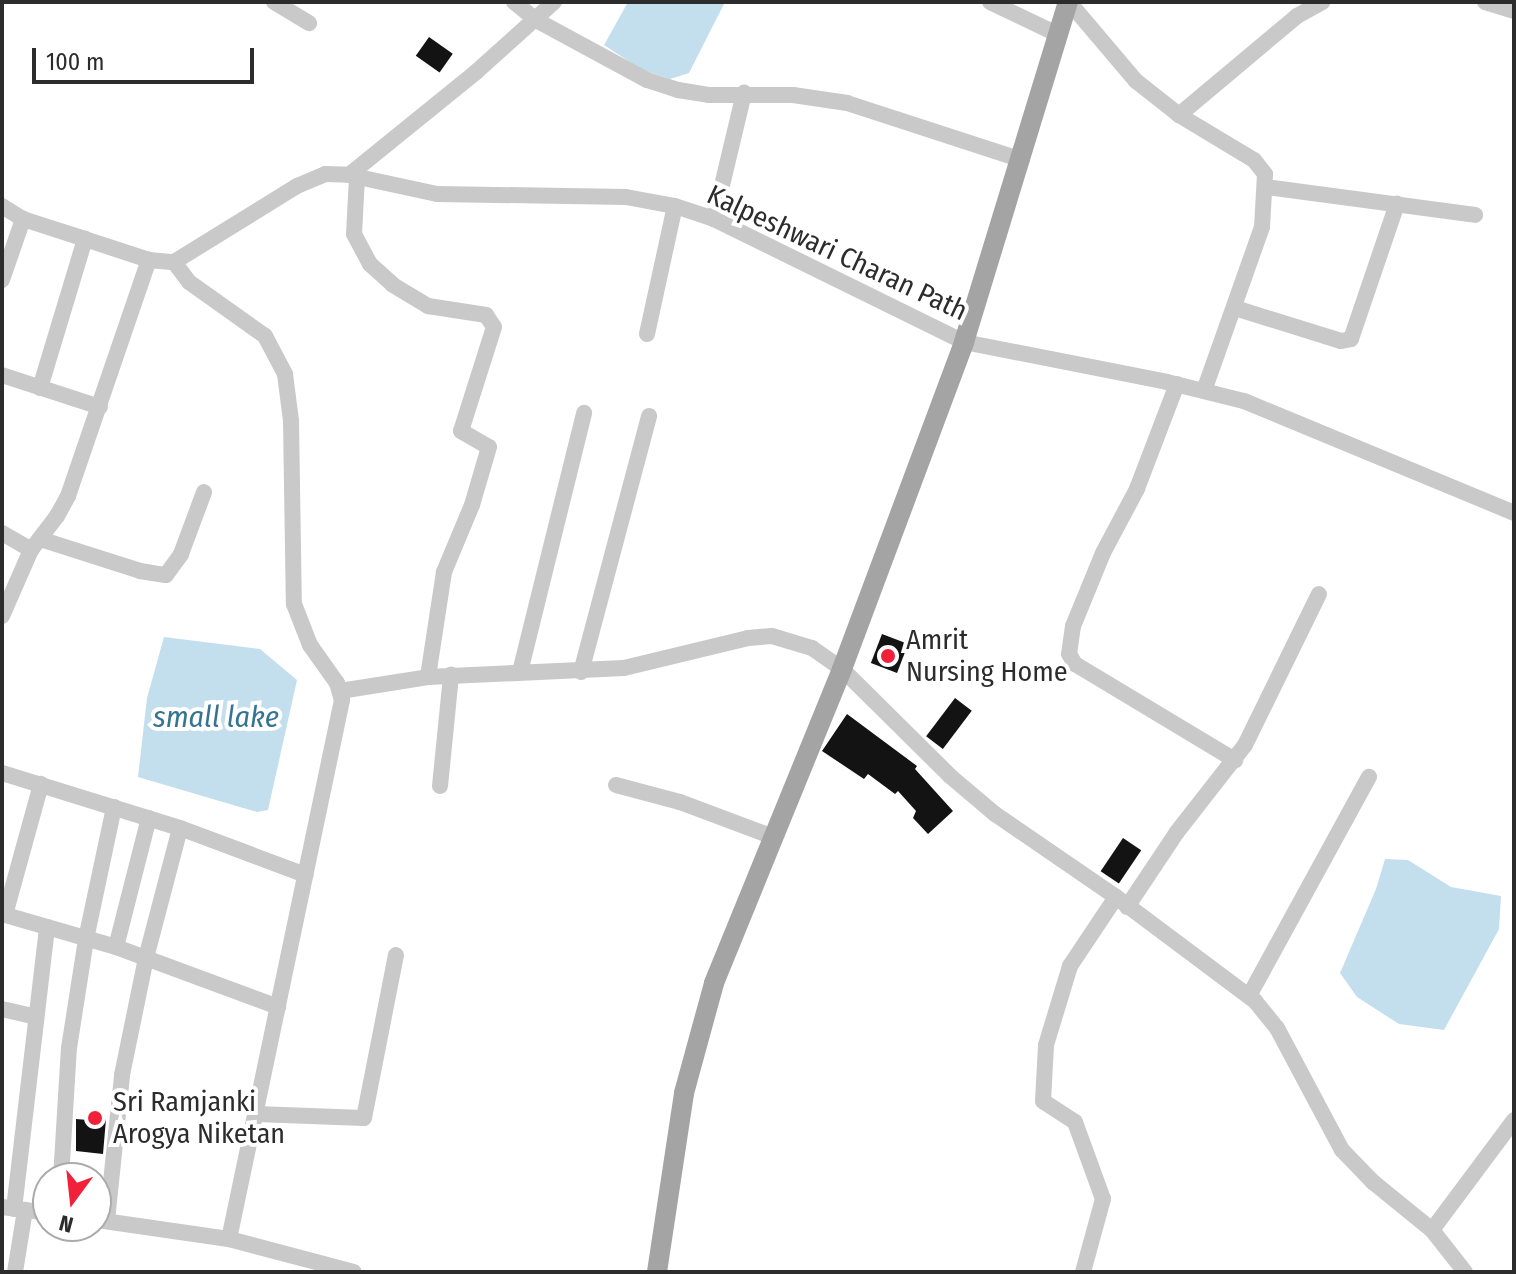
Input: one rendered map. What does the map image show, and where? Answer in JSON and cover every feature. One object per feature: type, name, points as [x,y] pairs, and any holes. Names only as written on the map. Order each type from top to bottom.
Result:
[{"type":"main road","points":[[657,1272],[684,1093],[714,983],[842,669],[964,342],[1069,2]]},
{"type":"street","points":[[274,2],[309,23]]},
{"type":"street","points":[[514,2],[536,20],[647,80],[678,90],[709,95],[793,95],[870,109],[1022,160]]},
{"type":"street","points":[[428,677],[444,572],[472,505],[488,450],[487,443],[461,431],[494,327],[486,315],[428,306],[393,285],[370,264],[354,234],[353,176],[554,2]]},
{"type":"street","points":[[990,2],[1059,35]]},
{"type":"street","points":[[1069,2],[1136,81],[1179,115],[1254,160],[1265,174],[1262,227],[1204,391]]},
{"type":"street","points":[[1179,115],[1297,16],[1322,2]]},
{"type":"street","points":[[1485,2],[1514,11]]},
{"type":"street","points":[[714,219],[744,93]]},
{"type":"street","name":"Kalpeshwari Charan Path","points":[[174,262],[297,186],[325,174],[353,176],[437,194],[626,197],[675,206],[714,219],[964,342],[1177,384],[1244,401],[1514,513]]},
{"type":"street","points":[[1266,187],[1475,215]]},
{"type":"street","points":[[1235,308],[1341,341],[1351,339],[1397,204]]},
{"type":"street","points":[[2,206],[23,219],[149,260],[174,262],[189,282],[265,336],[285,374],[291,421],[294,604],[310,645],[340,691],[341,714],[229,1239]]},
{"type":"street","points":[[647,334],[675,206]]},
{"type":"street","points":[[2,280],[23,219]]},
{"type":"street","points":[[40,388],[85,239]]},
{"type":"street","points":[[2,616],[35,544],[68,496],[149,260]]},
{"type":"street","points":[[2,375],[100,407]]},
{"type":"street","points":[[1177,384],[1137,489],[1103,553],[1073,626],[1069,654],[1075,664],[1235,760]]},
{"type":"street","points":[[520,672],[584,413]]},
{"type":"street","points":[[581,672],[649,416]]},
{"type":"street","points":[[2,533],[140,571],[166,575],[181,554],[204,492]]},
{"type":"street","points":[[1083,1272],[1103,1199],[1075,1122],[1043,1101],[1046,1045],[1070,966],[1235,760],[1319,594]]},
{"type":"street","points":[[340,691],[451,675],[624,668],[748,638],[772,636],[812,648],[842,669],[950,776],[995,814],[1249,996],[1277,1028],[1342,1150],[1373,1182],[1432,1230],[1465,1272]]},
{"type":"street","points":[[440,786],[451,675]]},
{"type":"street","points":[[2,773],[180,828],[306,875]]},
{"type":"street","points":[[1249,996],[1369,777]]},
{"type":"street","points":[[41,784],[3,914],[116,947],[278,1007]]},
{"type":"street","points":[[616,785],[680,802],[773,837]]},
{"type":"street","points":[[62,1162],[69,1048],[86,939],[114,807]]},
{"type":"street","points":[[116,947],[149,818]]},
{"type":"street","points":[[109,1162],[122,1075],[146,958],[180,828]]},
{"type":"street","points":[[15,1272],[14,1209],[47,927]]},
{"type":"street","points":[[256,1114],[360,1119],[366,1115],[396,955]]},
{"type":"street","points":[[2,1009],[36,1017]]},
{"type":"street","points":[[1432,1230],[1514,1120]]},
{"type":"street","points":[[112,1223],[229,1239],[318,1268],[354,1272]]},
{"type":"water","points":[[628,2],[725,2],[689,73],[670,79],[642,70],[604,45]]},
{"type":"water","name":"small lake","points":[[164,637],[260,649],[297,680],[268,810],[257,812],[138,777],[147,698]]},
{"type":"water","points":[[1385,859],[1408,860],[1451,887],[1501,896],[1499,929],[1444,1030],[1399,1024],[1357,997],[1340,973],[1376,889]]},
{"type":"building","points":[[429,37],[453,54],[440,72],[416,56]]},
{"type":"building","points":[[882,634],[908,644],[897,673],[871,663]]},
{"type":"building","points":[[955,698],[972,711],[943,749],[926,736]]},
{"type":"building","points":[[847,714],[917,766],[915,769],[953,811],[928,834],[913,818],[916,811],[898,791],[895,794],[868,774],[864,779],[822,751]]},
{"type":"building","points":[[1123,838],[1141,850],[1119,883],[1101,871]]},
{"type":"building","points":[[89,1109],[102,1110],[100,1118],[106,1119],[103,1154],[76,1151],[76,1119],[88,1120]]},
{"type":"place","name":"Amrit Nursing Home","points":[[888,656]]},
{"type":"place","name":"Sri Ramjanki Arogya Niketan","points":[[95,1118]]}]
